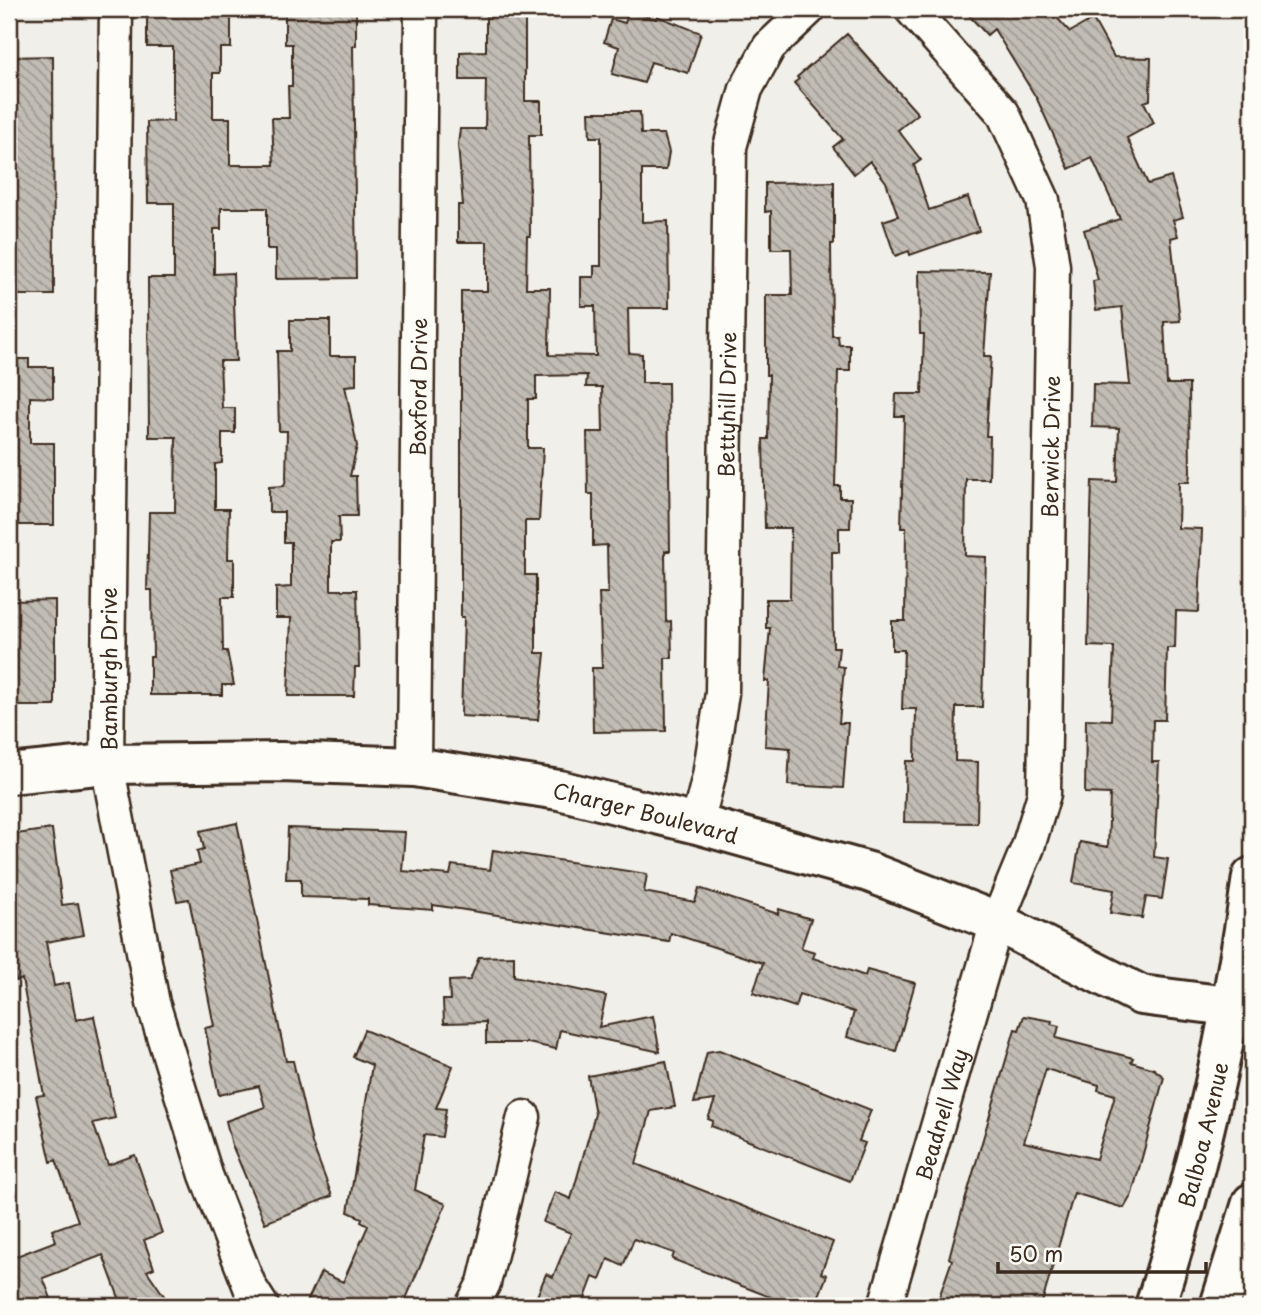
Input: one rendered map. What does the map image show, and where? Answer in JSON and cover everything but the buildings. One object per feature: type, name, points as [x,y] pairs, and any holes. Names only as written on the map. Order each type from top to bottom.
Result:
[{"type":"street","name":"Bamburgh Drive","points":[[116,9],[107,764],[153,1003],[206,1175],[250,1287],[262,1306]]},
{"type":"street","name":"Boxford Drive","points":[[414,767],[421,9]]},
{"type":"street","name":"Bettyhill Drive","points":[[697,824],[709,776],[722,693],[730,147],[746,89],[769,47],[808,9]]},
{"type":"street","name":"Berwick Drive","points":[[911,9],[1003,113],[1043,200],[1053,265],[1044,794],[1028,847],[997,922]]},
{"type":"street","name":"Charger Boulevard","points":[[9,774],[107,764],[281,762],[414,767],[559,790],[697,824],[869,872],[997,922],[1141,995],[1187,1003],[1243,1007]]},
{"type":"street","name":"Balboa Avenue","points":[[1155,1306],[1189,1200],[1243,1007],[1252,877]]},
{"type":"street","name":"Beadnell Way","points":[[885,1306],[997,922]]},
{"type":"street","points":[[472,1306],[484,1283],[524,1117]]},
{"type":"street","points":[[1220,1306],[1252,1203]]}]
